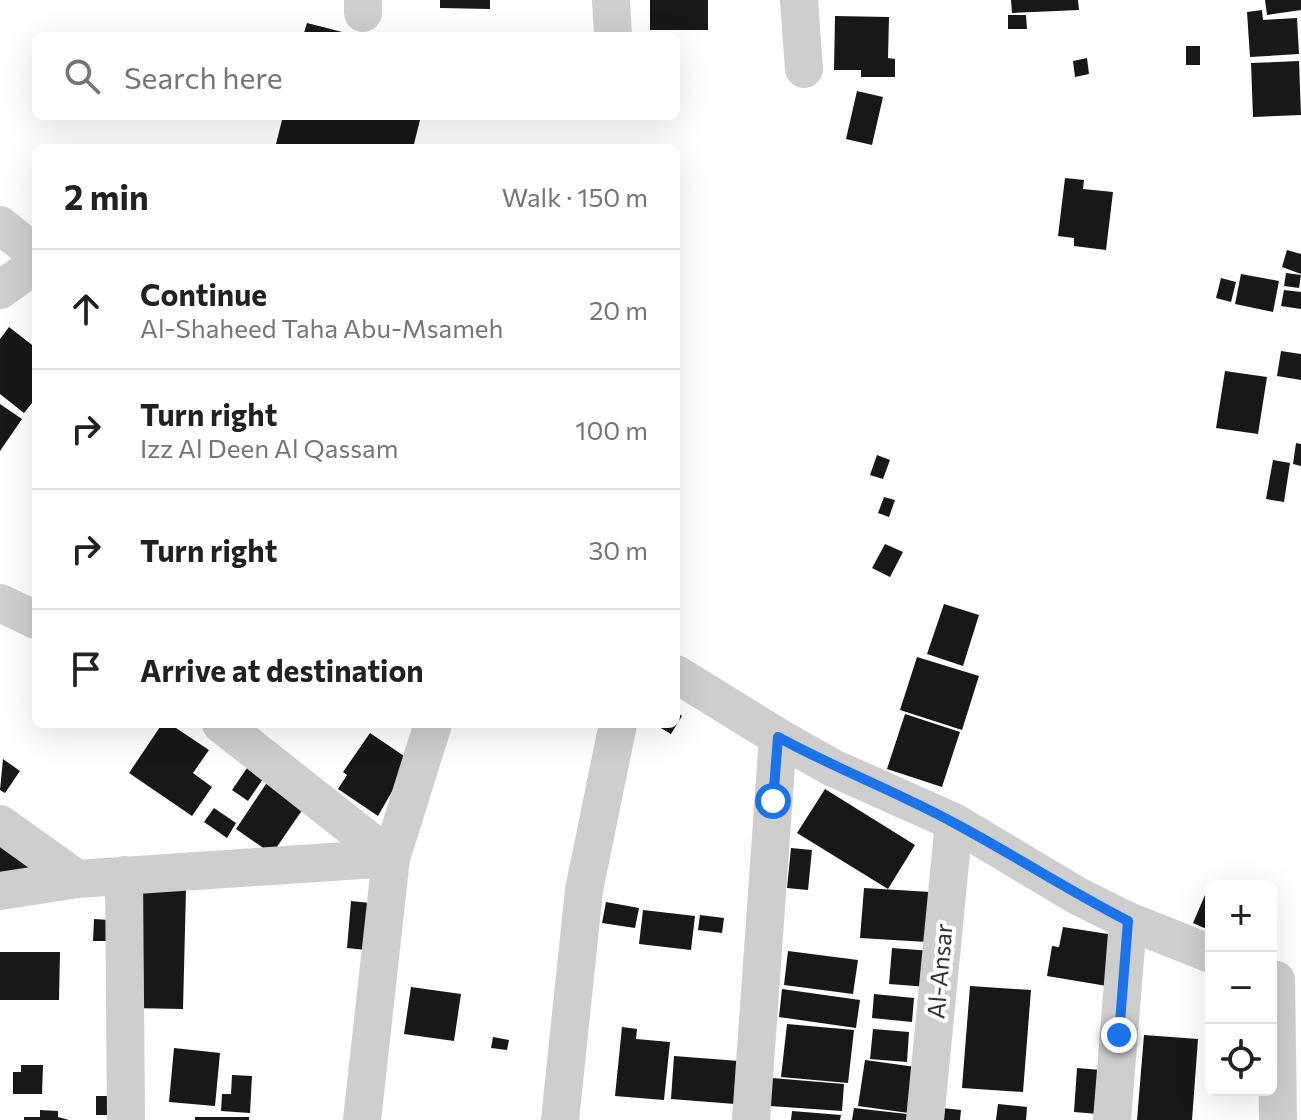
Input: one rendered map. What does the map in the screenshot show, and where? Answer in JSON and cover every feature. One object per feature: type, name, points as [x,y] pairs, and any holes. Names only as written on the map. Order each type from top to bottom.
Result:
[{"type":"street","points":[[611,0],[613,32]]},
{"type":"street","points":[[799,0],[804,69]]},
{"type":"street","points":[[0,225],[32,251]]},
{"type":"street","points":[[0,290],[32,267]]},
{"type":"street","points":[[0,603],[32,618]]},
{"type":"street","points":[[680,676],[833,768],[954,822],[1076,895],[1128,921],[1206,952]]},
{"type":"street","points":[[226,728],[391,858]]},
{"type":"street","points":[[362,1120],[391,858],[432,728]]},
{"type":"street","points":[[560,1120],[584,890],[617,728]]},
{"type":"street","points":[[751,1120],[778,737]]},
{"type":"street","name":"Al-Ansar","points":[[925,1120],[954,822]]},
{"type":"street","points":[[0,824],[77,879]]},
{"type":"street","points":[[0,891],[124,875],[391,858]]},
{"type":"street","points":[[124,875],[126,1120]]},
{"type":"street","points":[[1112,1120],[1128,921]]},
{"type":"street","points":[[1278,1120],[1283,983]]},
{"type":"building","points":[[440,0],[490,0],[490,9],[440,8]]},
{"type":"building","points":[[650,0],[708,0],[708,30],[650,30]]},
{"type":"building","points":[[1011,0],[1078,0],[1079,10],[1012,13]]},
{"type":"building","points":[[1265,0],[1301,0],[1301,10],[1267,15]]},
{"type":"building","points":[[1262,10],[1263,20],[1297,18],[1299,54],[1250,57],[1247,12]]},
{"type":"building","points":[[1008,15],[1026,15],[1027,29],[1008,29]]},
{"type":"building","points":[[835,16],[889,17],[888,58],[895,59],[895,77],[861,77],[861,70],[834,70]]},
{"type":"building","points":[[307,23],[342,32],[304,32]]},
{"type":"building","points":[[1186,46],[1200,46],[1200,65],[1186,65]]},
{"type":"building","points":[[1087,58],[1089,74],[1075,77],[1073,61]]},
{"type":"building","points":[[1299,61],[1301,115],[1253,117],[1251,63]]},
{"type":"building","points":[[857,91],[883,97],[872,145],[846,139]]},
{"type":"building","points":[[282,120],[420,120],[414,144],[276,144]]},
{"type":"building","points":[[1065,178],[1084,180],[1083,189],[1113,192],[1106,250],[1074,246],[1074,238],[1058,236]]},
{"type":"building","points":[[1287,250],[1301,254],[1301,274],[1282,267]]},
{"type":"building","points":[[1286,273],[1301,275],[1299,288],[1284,286]]},
{"type":"building","points":[[1241,274],[1279,281],[1273,312],[1235,304]]},
{"type":"building","points":[[1221,278],[1236,282],[1231,302],[1216,298]]},
{"type":"building","points":[[1284,290],[1301,292],[1301,309],[1281,306]]},
{"type":"building","points":[[9,327],[32,345],[32,403],[24,413],[0,394],[0,339]]},
{"type":"building","points":[[1281,351],[1301,354],[1301,380],[1277,376]]},
{"type":"building","points":[[1225,371],[1267,377],[1258,434],[1216,428]]},
{"type":"building","points":[[0,404],[22,419],[0,451]]},
{"type":"building","points":[[1296,443],[1301,444],[1301,466],[1293,464]]},
{"type":"building","points":[[877,455],[890,460],[883,479],[870,475]]},
{"type":"building","points":[[1273,460],[1290,463],[1284,502],[1266,499]]},
{"type":"building","points":[[884,497],[895,500],[889,517],[878,513]]},
{"type":"building","points":[[885,544],[903,552],[890,577],[872,568]]},
{"type":"building","points":[[944,604],[979,615],[963,666],[927,654]]},
{"type":"building","points":[[917,657],[979,676],[962,730],[900,710]]},
{"type":"building","points":[[905,714],[960,732],[942,787],[887,769]]},
{"type":"building","points":[[159,728],[176,728],[209,750],[193,773],[212,787],[192,816],[129,773]]},
{"type":"building","points":[[661,728],[675,728],[671,734]]},
{"type":"building","points":[[370,733],[410,760],[378,816],[338,789],[347,775],[343,772]]},
{"type":"building","points":[[3,759],[20,771],[5,793],[0,790]]},
{"type":"building","points":[[247,768],[263,779],[248,801],[232,790]]},
{"type":"building","points":[[268,781],[305,806],[272,854],[236,829]]},
{"type":"building","points":[[825,789],[915,845],[888,889],[797,833]]},
{"type":"building","points":[[214,808],[236,823],[227,838],[204,822]]},
{"type":"building","points":[[0,836],[42,867],[0,880]]},
{"type":"building","points":[[791,848],[812,850],[808,890],[787,888]]},
{"type":"building","points":[[135,888],[186,889],[183,1009],[132,1008]]},
{"type":"building","points":[[864,888],[931,892],[927,942],[860,938]]},
{"type":"building","points":[[1205,895],[1205,928],[1193,923]]},
{"type":"building","points":[[351,901],[380,904],[376,951],[347,948]]},
{"type":"building","points":[[606,902],[639,908],[635,928],[602,923]]},
{"type":"building","points":[[643,910],[695,916],[691,950],[639,944]]},
{"type":"building","points":[[700,915],[724,918],[722,933],[698,930]]},
{"type":"building","points":[[94,919],[109,920],[108,941],[93,941]]},
{"type":"building","points":[[1063,927],[1121,936],[1113,987],[1047,976],[1052,946],[1059,947]]},
{"type":"building","points":[[892,948],[932,951],[928,987],[889,984]]},
{"type":"building","points":[[788,951],[858,960],[853,994],[784,985]]},
{"type":"building","points":[[0,952],[60,952],[59,1000],[0,1000]]},
{"type":"building","points":[[970,986],[1031,990],[1023,1092],[962,1088]]},
{"type":"building","points":[[411,987],[461,994],[454,1041],[404,1034]]},
{"type":"building","points":[[782,989],[860,1000],[856,1028],[779,1017]]},
{"type":"building","points":[[874,994],[914,998],[912,1022],[872,1018]]},
{"type":"building","points":[[787,1024],[854,1030],[848,1083],[781,1077]]},
{"type":"building","points":[[622,1027],[637,1029],[636,1039],[670,1042],[664,1100],[615,1096]]},
{"type":"building","points":[[873,1029],[909,1032],[907,1062],[870,1059]]},
{"type":"building","points":[[1144,1035],[1198,1039],[1192,1120],[1137,1120]]},
{"type":"building","points":[[493,1037],[509,1040],[507,1050],[491,1048]]},
{"type":"building","points":[[174,1048],[220,1053],[215,1106],[169,1102]]},
{"type":"building","points":[[674,1056],[739,1061],[735,1104],[671,1099]]},
{"type":"building","points":[[865,1060],[923,1068],[916,1114],[858,1106]]},
{"type":"building","points":[[21,1065],[43,1065],[42,1094],[13,1094],[13,1072],[21,1072]]},
{"type":"building","points":[[1077,1068],[1113,1071],[1110,1115],[1074,1112]]},
{"type":"building","points":[[232,1075],[252,1076],[250,1113],[221,1111],[222,1094],[231,1094]]},
{"type":"building","points":[[772,1078],[844,1084],[842,1111],[770,1106]]},
{"type":"building","points":[[96,1096],[124,1096],[124,1115],[96,1115]]},
{"type":"building","points":[[998,1104],[1027,1107],[1026,1120],[996,1120]]},
{"type":"building","points":[[854,1108],[916,1115],[915,1120],[852,1120]]},
{"type":"building","points":[[942,1108],[961,1110],[960,1120],[941,1120]]},
{"type":"building","points":[[40,1110],[58,1111],[58,1117],[69,1120],[24,1120],[24,1117],[40,1117]]},
{"type":"building","points":[[792,1111],[841,1115],[840,1120],[791,1120]]},
{"type":"building","points":[[195,1117],[249,1117],[249,1120],[195,1120]]},
{"type":"route","points":[[773,801],[778,737],[833,768],[954,822],[1076,895],[1128,921],[1119,1035]]}]
